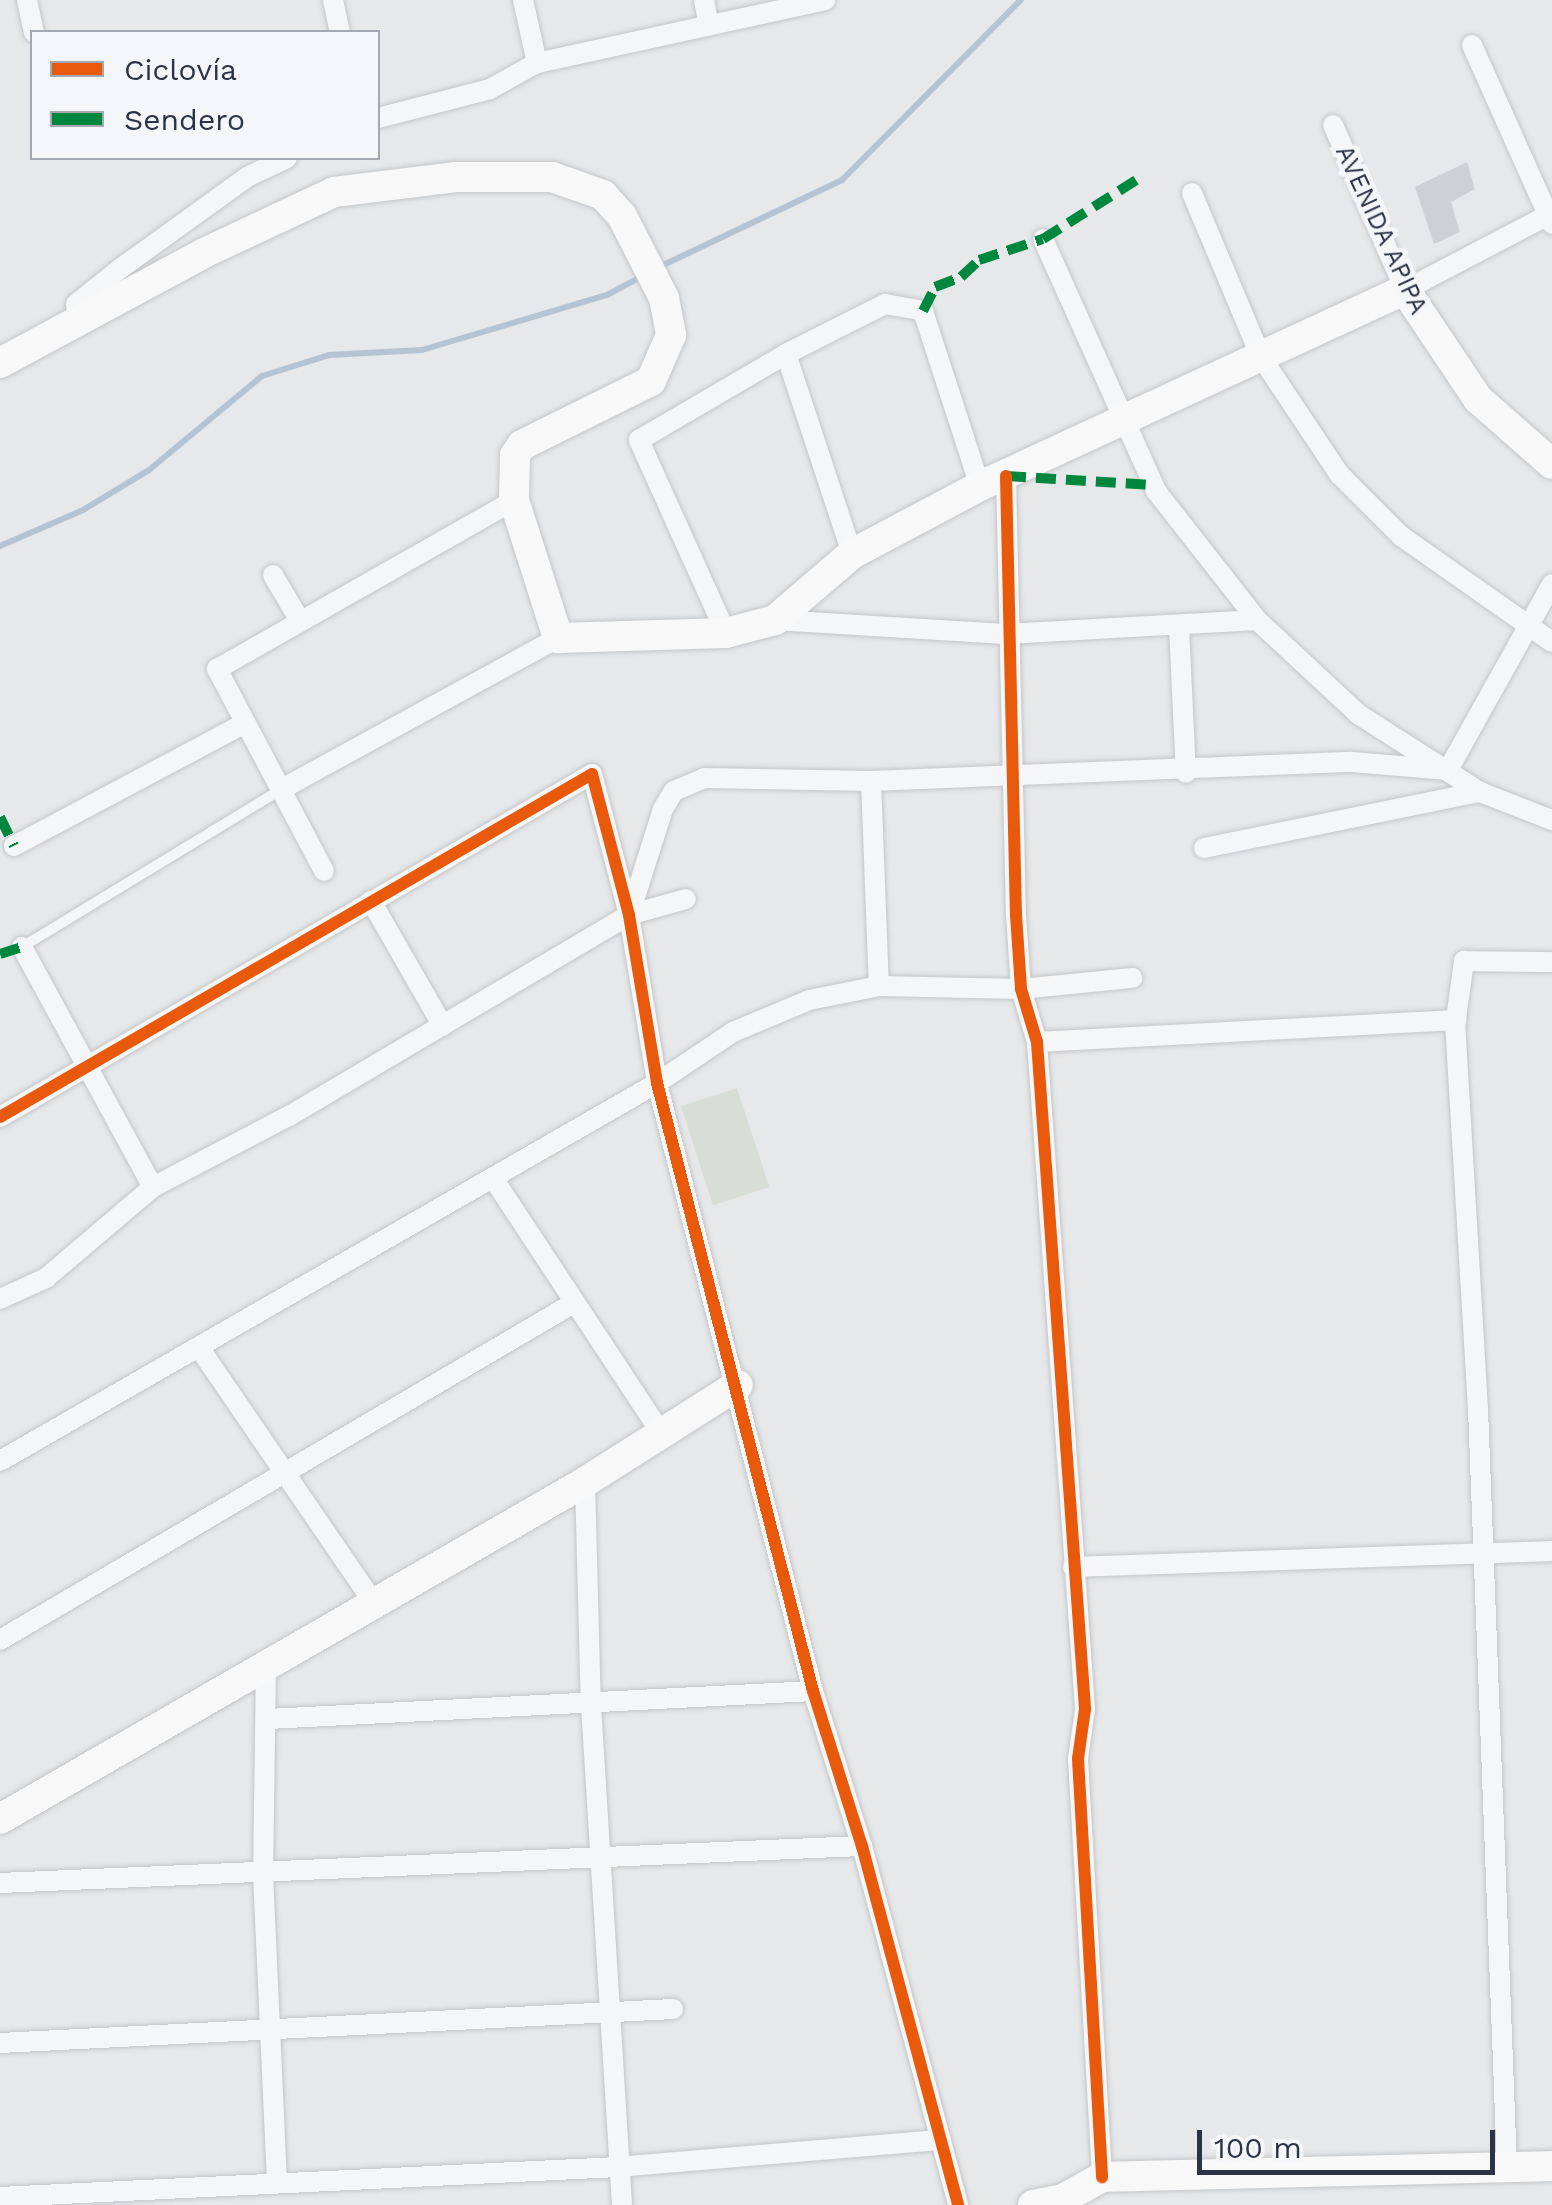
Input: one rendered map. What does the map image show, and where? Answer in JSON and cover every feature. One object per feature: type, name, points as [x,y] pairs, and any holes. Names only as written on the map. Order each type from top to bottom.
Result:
[{"type":"street","points":[[27,0],[34,30]]},
{"type":"street","points":[[333,0],[340,30]]},
{"type":"street","points":[[523,0],[537,64]]},
{"type":"street","points":[[704,0],[709,26]]},
{"type":"street","points":[[380,117],[490,89],[537,64],[825,0]]},
{"type":"street","points":[[775,620],[852,554],[993,481],[1405,290],[1550,217],[1472,45]]},
{"type":"street","name":"AVENIDA APIPA","points":[[1333,126],[1405,290],[1478,399],[1552,464]]},
{"type":"street","points":[[78,320],[76,304],[120,268],[247,177],[283,160]]},
{"type":"street","points":[[0,363],[334,192],[456,177],[533,177],[603,194],[622,216],[664,298],[671,335],[651,381],[522,445],[515,455],[514,500],[558,638]]},
{"type":"street","points":[[1192,193],[1260,356],[1338,474],[1401,536],[1526,630],[1552,642]]},
{"type":"street","points":[[1043,239],[1156,491],[1257,620],[1358,714],[1480,792],[1552,820]]},
{"type":"street","points":[[726,633],[639,440],[786,354],[885,304],[923,311],[993,481],[1006,634],[1021,989],[1037,1042],[1086,1709],[1078,1759],[1102,2177]]},
{"type":"street","points":[[786,354],[852,554]]},
{"type":"street","points":[[324,871],[217,669],[514,500]]},
{"type":"street","points":[[273,575],[300,622]]},
{"type":"street","points":[[1448,770],[1552,584]]},
{"type":"street","points":[[280,790],[558,638],[726,633],[775,620],[1006,634],[1257,620]]},
{"type":"street","points":[[1179,627],[1186,773]]},
{"type":"street","points":[[14,846],[244,724]]},
{"type":"street","points":[[629,915],[674,791],[704,778],[871,781],[1186,773],[1352,762],[1448,770]]},
{"type":"street","points":[[0,1117],[592,774],[629,915],[657,1083],[814,1691],[862,1846],[958,2205]]},
{"type":"street","points":[[871,781],[879,986]]},
{"type":"street","points":[[1204,848],[1480,792]]},
{"type":"street","points":[[0,1299],[46,1278],[152,1186],[444,1026],[629,915],[686,899]]},
{"type":"street","points":[[371,901],[444,1026]]},
{"type":"street","points":[[22,946],[152,1186]]},
{"type":"street","points":[[1507,2167],[1480,1554],[1478,1409],[1456,1020],[1464,961],[1552,962]]},
{"type":"street","points":[[0,1462],[200,1350],[327,1268],[657,1083],[733,1032],[809,1000],[879,986],[1021,989],[1132,978]]},
{"type":"street","points":[[1037,1042],[1456,1020]]},
{"type":"street","points":[[493,1178],[572,1304],[661,1433]]},
{"type":"street","points":[[0,1640],[572,1304]]},
{"type":"street","points":[[200,1350],[281,1474],[374,1603]]},
{"type":"street","points":[[0,1819],[584,1482],[738,1385]]},
{"type":"street","points":[[584,1482],[590,1704],[622,2205]]},
{"type":"street","points":[[1073,1567],[1552,1551]]},
{"type":"street","points":[[266,1664],[263,1874],[274,2027],[277,2183]]},
{"type":"street","points":[[268,1719],[814,1691]]},
{"type":"street","points":[[0,1883],[862,1846]]},
{"type":"street","points":[[0,2043],[673,2008]]},
{"type":"street","points":[[0,2197],[618,2167],[941,2140]]},
{"type":"street","points":[[1033,2205],[1063,2199],[1102,2177],[1552,2166]]},
{"type":"lane","points":[[22,946],[280,790]]},
{"type":"shaded area","points":[[737,1088],[769,1187],[713,1205],[681,1106]]},
{"type":"building","points":[[1467,162],[1475,189],[1451,202],[1460,232],[1434,244],[1415,187]]},
{"type":"waterway","points":[[657,268],[842,180],[1021,0]]},
{"type":"waterway","points":[[0,546],[83,510],[149,470],[262,376],[329,355],[422,350],[607,295],[642,276]]},
{"type":"marked path","points":[[923,311],[935,287],[961,277],[979,260],[1043,239],[1141,177]]},
{"type":"marked path","points":[[1006,476],[1153,485]]},
{"type":"marked path","points":[[0,817],[14,846]]},
{"type":"marked path","points":[[0,954],[22,947]]},
{"type":"cycle path","points":[[1006,476],[1016,915],[1021,989],[1037,1042],[1085,1709],[1078,1759],[1102,2177]]},
{"type":"cycle path","points":[[0,1117],[592,774],[629,915],[657,1083],[813,1691],[862,1846],[958,2205]]}]
